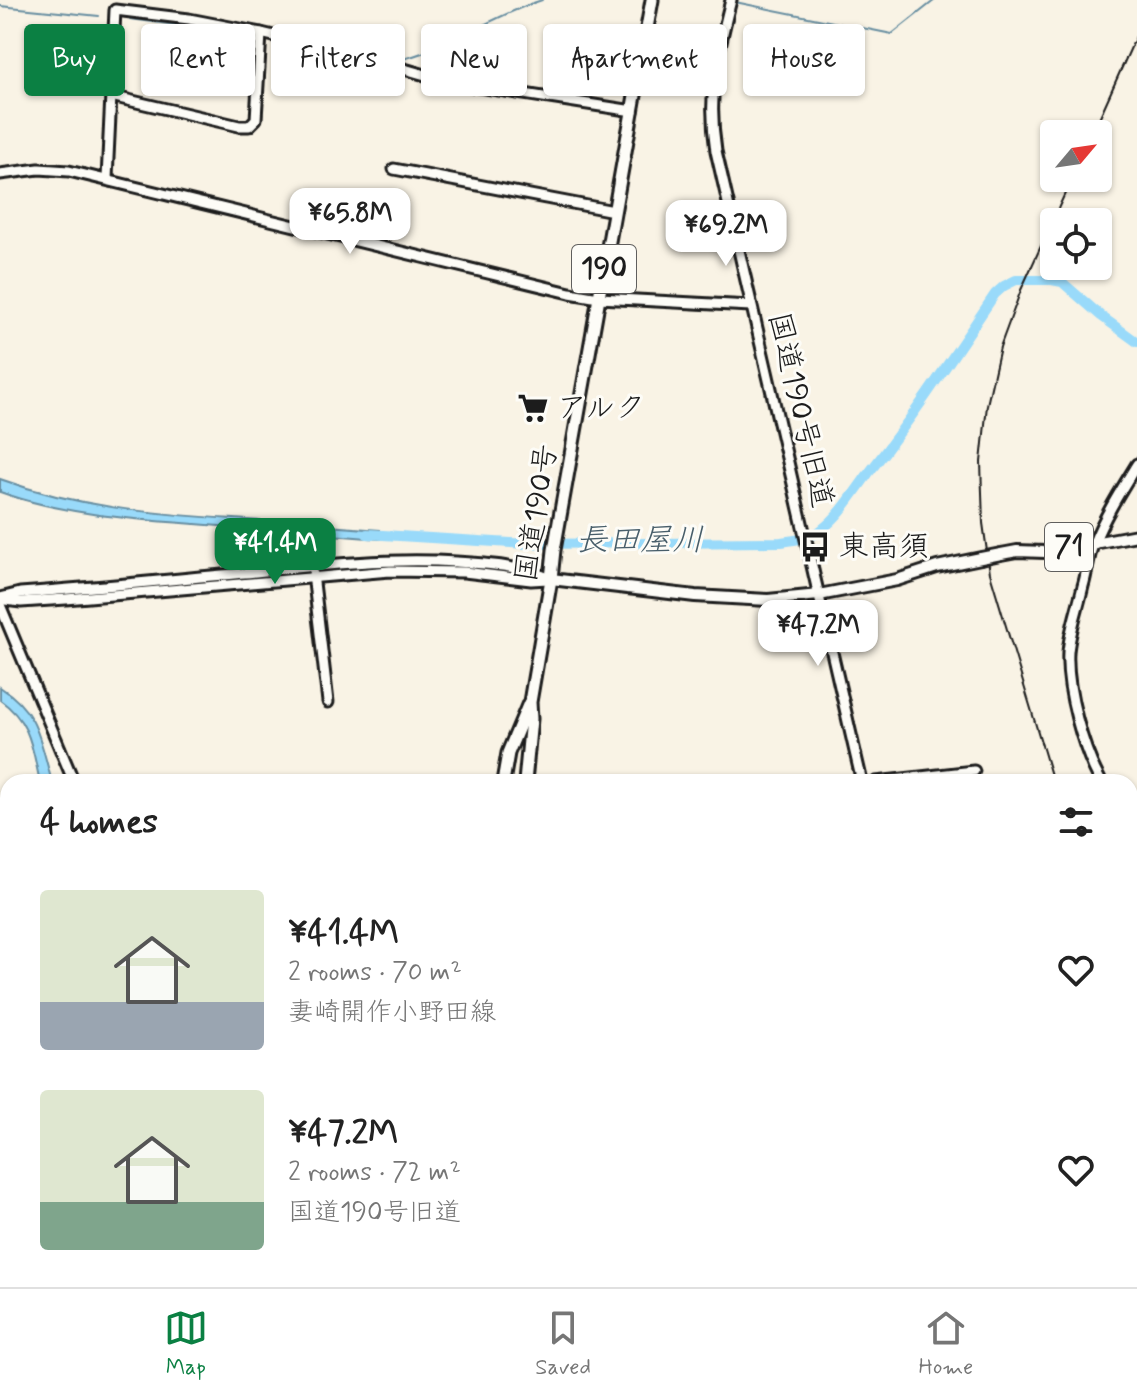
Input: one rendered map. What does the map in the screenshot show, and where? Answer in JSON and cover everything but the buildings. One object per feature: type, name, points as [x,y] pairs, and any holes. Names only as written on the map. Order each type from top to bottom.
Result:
[{"type":"highway","name":"国道190号","points":[[526,774],[530,702],[555,544],[652,0]]},
{"type":"highway","name":"国道190号","points":[[504,774],[520,722],[530,702]]},
{"type":"highway","points":[[505,766],[518,761],[527,769]]},
{"type":"main road","name":"71","points":[[551,579],[734,600],[768,600],[819,595],[897,580],[937,567],[1017,551],[1045,552],[1137,535]]},
{"type":"street","name":"国道190号旧道","points":[[731,0],[713,83],[712,115],[716,151],[860,774]]},
{"type":"street","points":[[114,24],[115,10],[189,19],[359,56],[453,83],[633,111]]},
{"type":"street","points":[[107,179],[111,96],[249,126],[256,119],[261,33]]},
{"type":"street","points":[[0,174],[52,168],[107,179],[570,293],[599,298],[751,306]]},
{"type":"street","points":[[394,169],[614,211]]},
{"type":"street","points":[[1098,774],[1085,745],[1071,690],[1068,664],[1073,623],[1094,543],[1137,464]]},
{"type":"street","points":[[71,774],[0,601],[66,599],[313,572],[424,571],[551,579]]},
{"type":"street","points":[[313,572],[328,702]]},
{"type":"street","points":[[947,774],[974,771]]},
{"type":"water","points":[[0,479],[29,489],[115,508],[380,530],[380,539],[96,514],[47,506],[0,492]]},
{"type":"water","points":[[0,687],[30,717],[41,741],[50,774],[38,774],[29,736],[18,717],[0,700]]},
{"type":"waterway","points":[[405,58],[542,0]]},
{"type":"waterway","points":[[735,2],[892,34],[935,0]]},
{"type":"waterway","points":[[0,6],[99,16]]},
{"type":"waterway","points":[[130,19],[168,24]]},
{"type":"waterway","name":"長田屋川","points":[[367,534],[527,544],[781,542],[802,539],[821,530],[846,504],[918,408],[995,294],[1004,286],[1016,280],[1062,282],[1137,342]]},
{"type":"railway","points":[[1098,120],[1137,34]]},
{"type":"railway","points":[[1051,774],[990,573],[983,523],[981,462],[987,405],[1000,347],[1021,290],[1066,192]]},
{"type":"place","name":"アルク","points":[[533,408]]},
{"type":"place","name":"東高須","points":[[815,547]]}]
